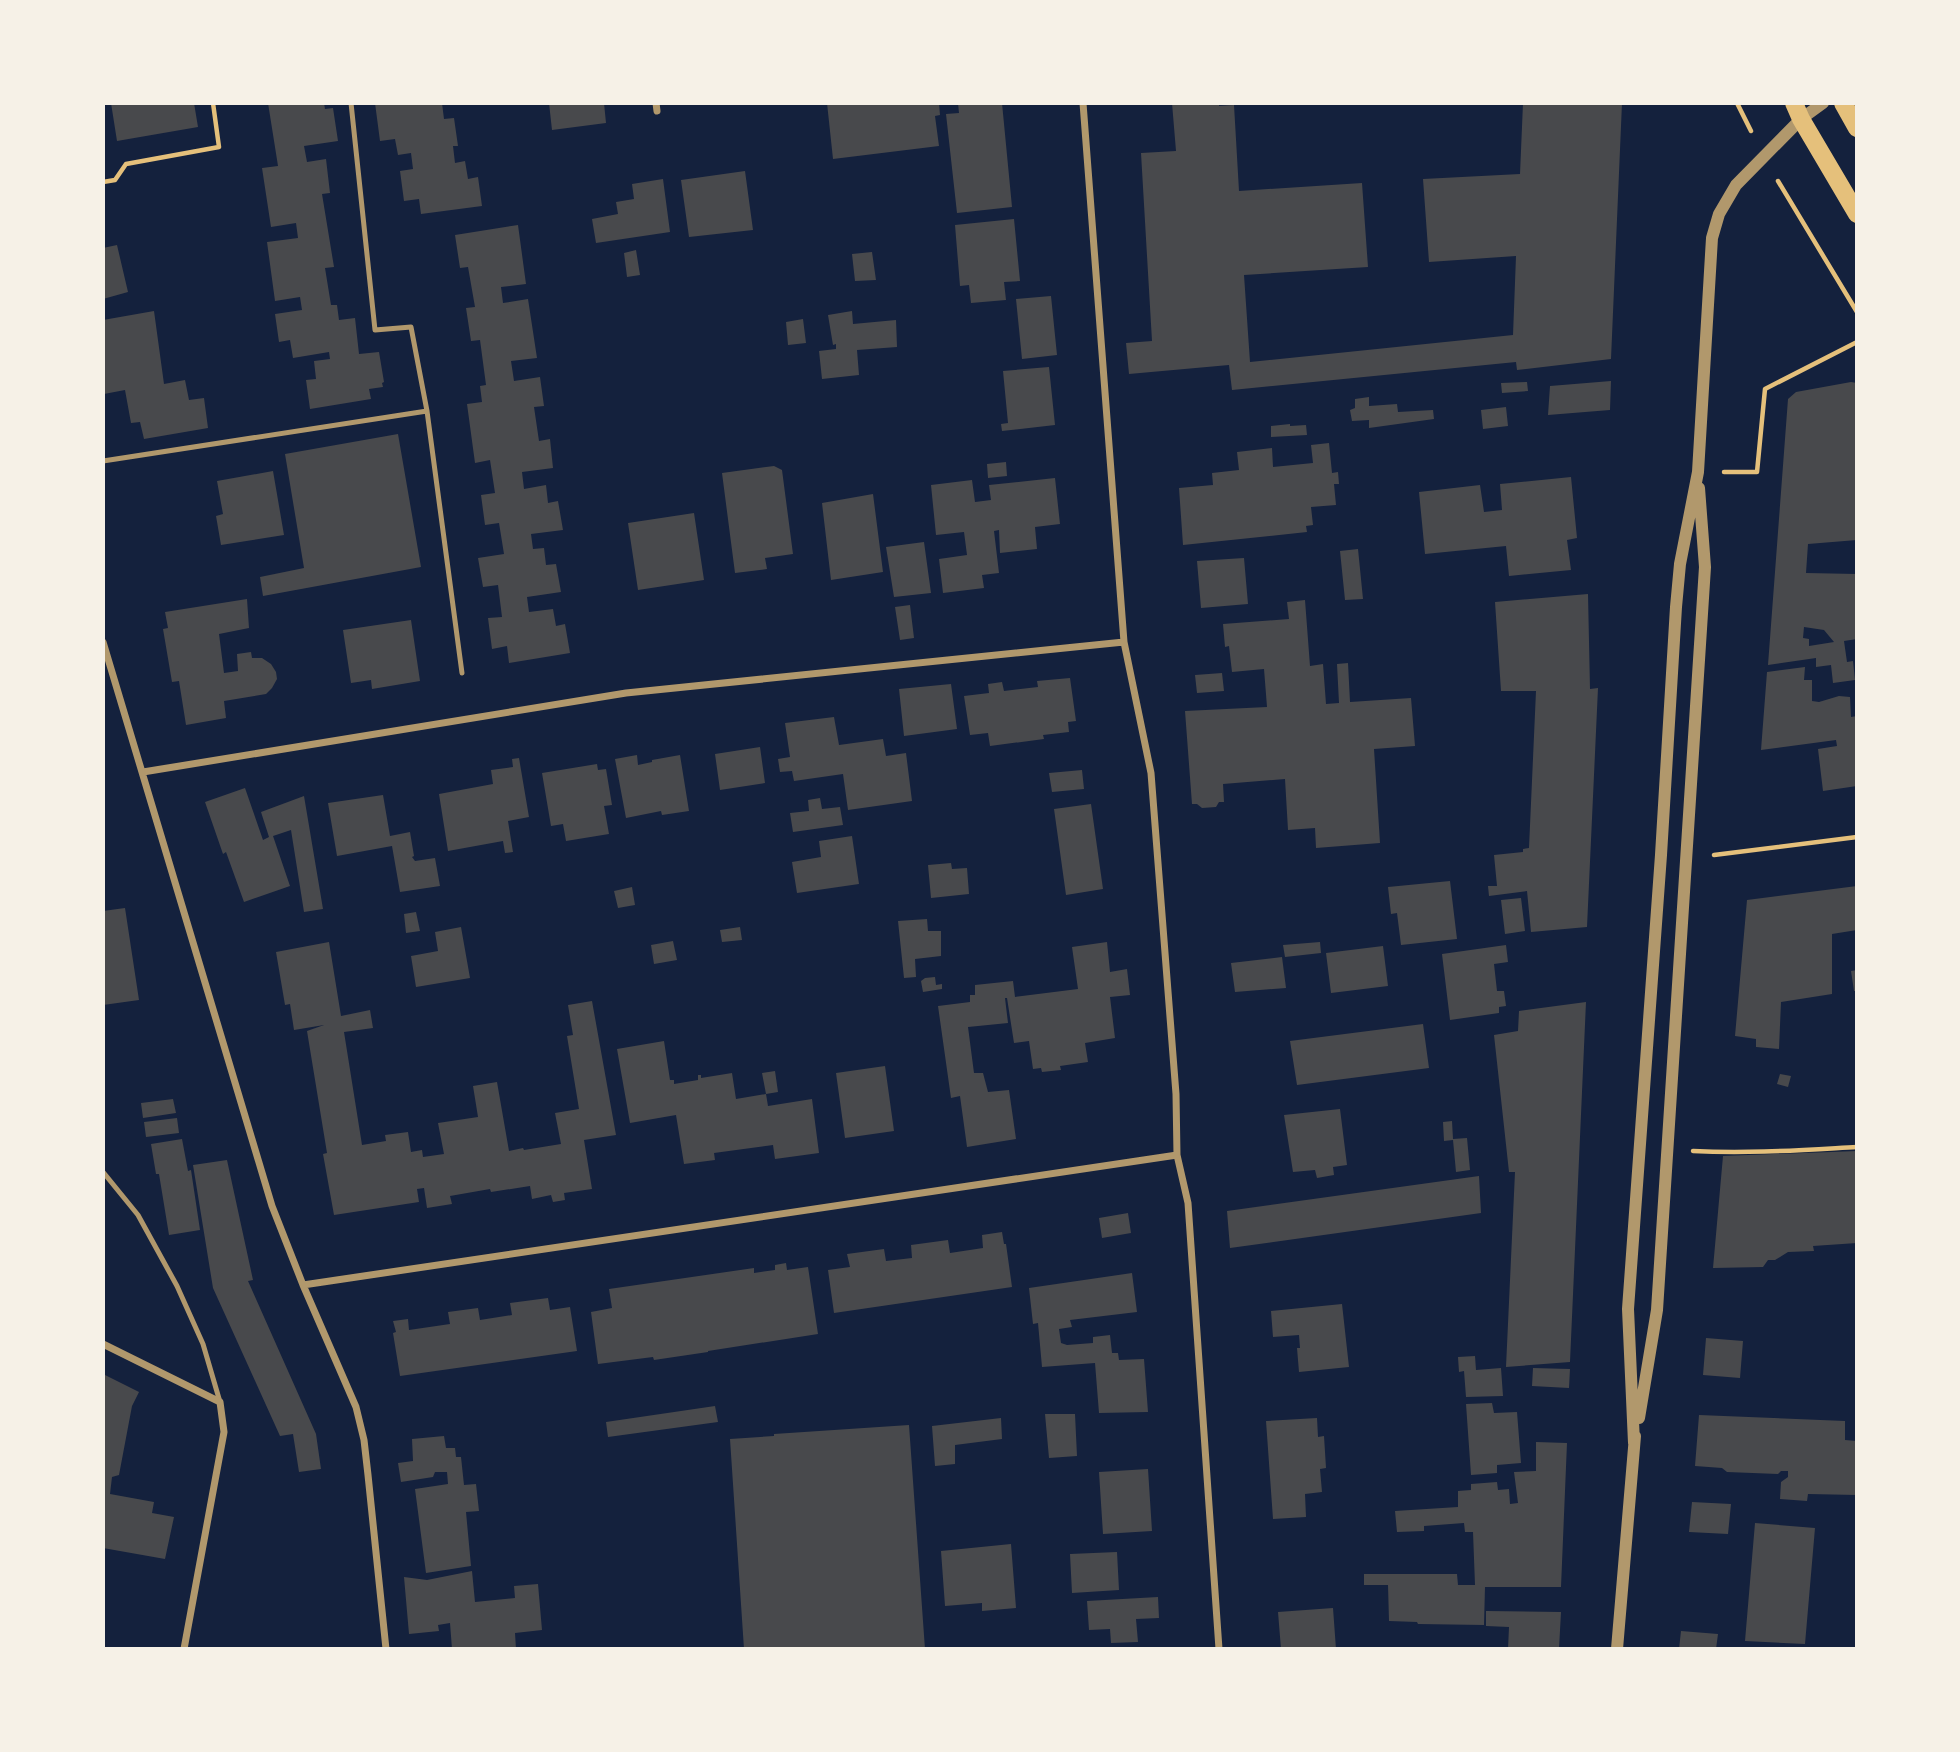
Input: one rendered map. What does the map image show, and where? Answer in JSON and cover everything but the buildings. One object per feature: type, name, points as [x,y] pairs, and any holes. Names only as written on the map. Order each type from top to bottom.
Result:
[{"type":"main road","points":[[1843,103],[1857,128]]},
{"type":"main road","points":[[1798,111],[1857,214]]},
{"type":"street","points":[[1083,103],[1124,642],[1150,773],[1176,1094],[1177,1155],[1188,1203],[1219,1649]]},
{"type":"street","points":[[1618,1649],[1634,1443],[1657,1310],[1669,1150],[1705,568],[1698,472],[1712,238],[1719,214],[1736,185],[1798,111],[1823,103]]},
{"type":"street","points":[[1634,1443],[1628,1309],[1677,597],[1680,564],[1698,472]]},
{"type":"street","points":[[103,642],[272,1206],[356,1407],[364,1440],[386,1649]]},
{"type":"street","points":[[143,772],[626,692],[1124,642]]},
{"type":"street","points":[[303,1285],[1177,1155]]},
{"type":"street","points":[[103,1344],[220,1402],[224,1432],[184,1649]]},
{"type":"lane","points":[[351,103],[375,330],[411,327],[428,411],[462,673]]},
{"type":"lane","points":[[103,461],[428,411]]},
{"type":"lane","points":[[103,1172],[138,1215],[177,1286],[203,1344],[220,1402]]},
{"type":"path","points":[[103,182],[115,180],[126,164],[219,147],[213,103]]},
{"type":"path","points":[[1737,103],[1755,140]]},
{"type":"path","points":[[1780,184],[1857,313]]},
{"type":"path","points":[[1698,472],[1757,472],[1765,389],[1857,342]]},
{"type":"path","points":[[1688,856],[1698,857],[1857,837]]},
{"type":"path","points":[[1669,1150],[1723,1153],[1857,1147]]}]
